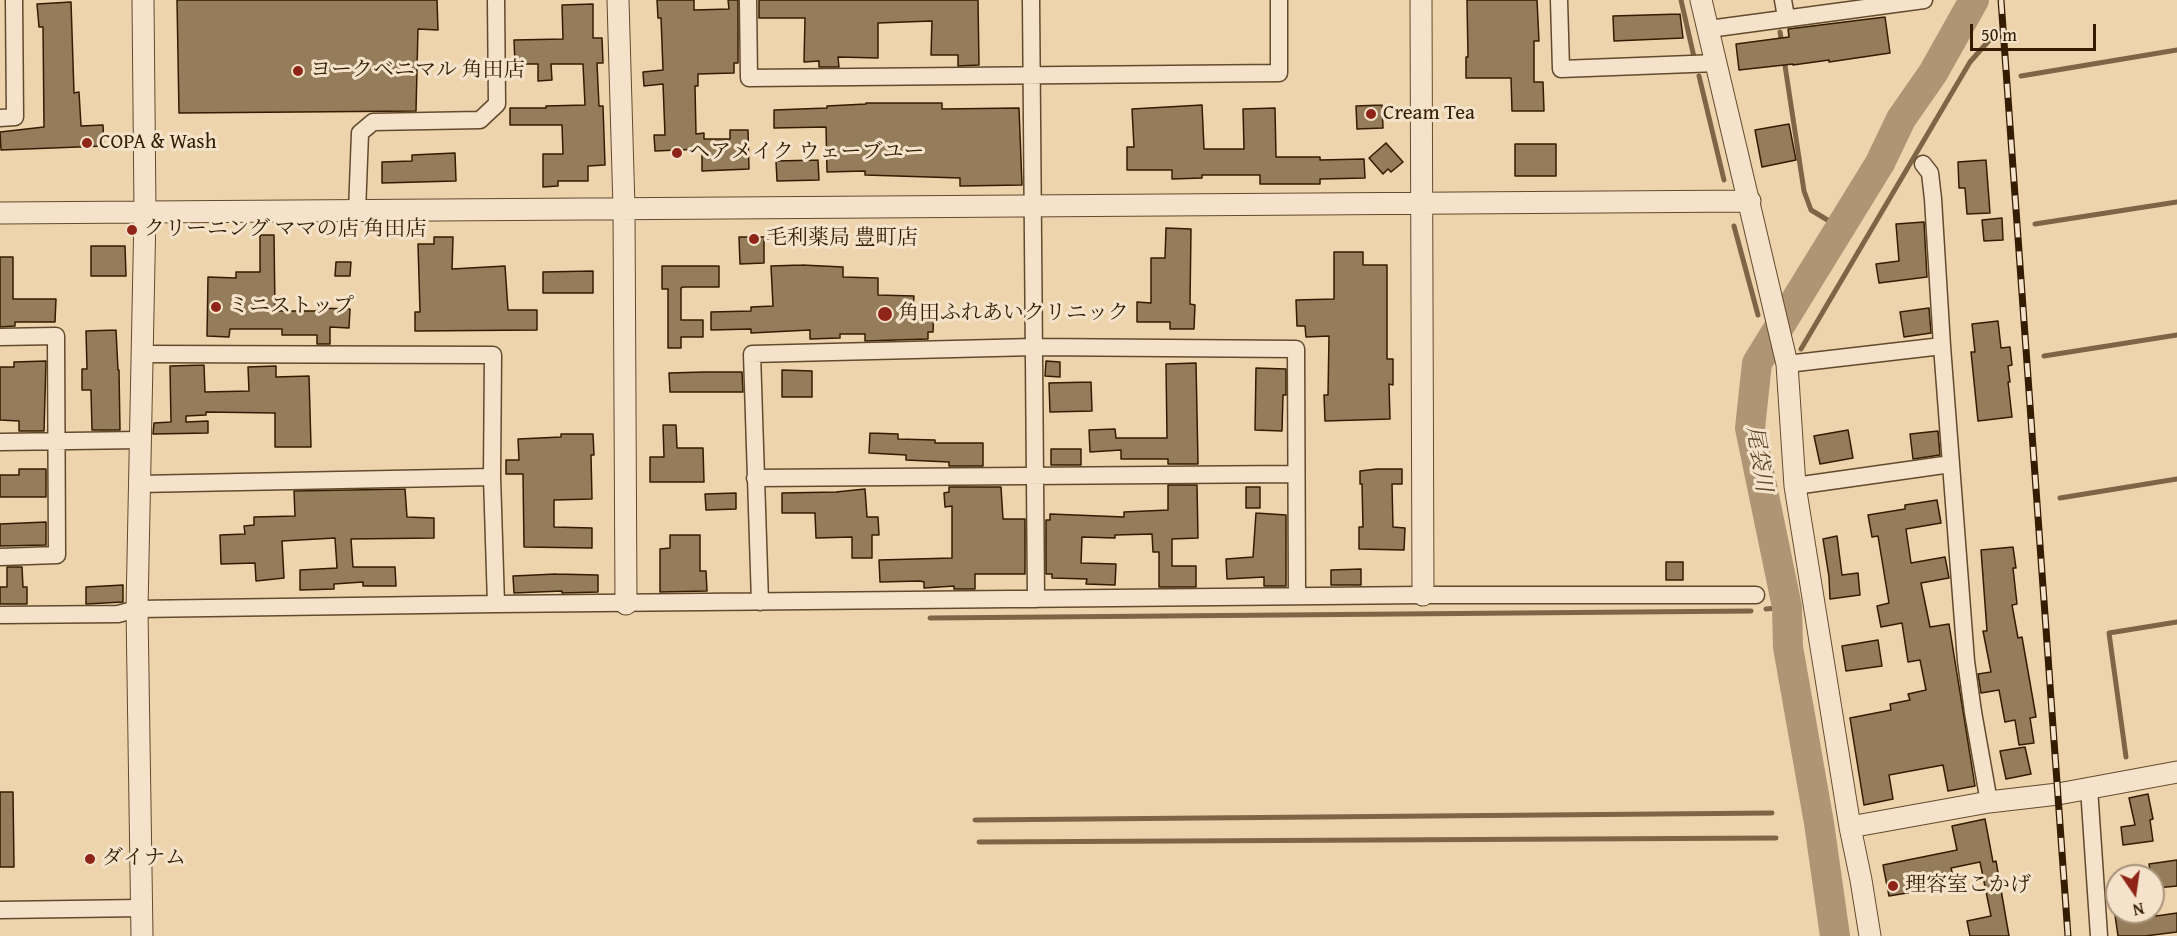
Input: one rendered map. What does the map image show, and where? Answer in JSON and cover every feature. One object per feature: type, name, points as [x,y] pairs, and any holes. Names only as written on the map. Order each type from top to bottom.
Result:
[{"type":"street","points":[[0,118],[15,117],[14,0]]},
{"type":"street","points":[[142,936],[137,609],[145,212],[143,0]]},
{"type":"street","points":[[357,212],[360,133],[373,122],[480,120],[497,104],[496,0]]},
{"type":"street","points":[[618,0],[624,207],[626,604]]},
{"type":"street","points":[[748,0],[749,78],[1280,73],[1279,0]]},
{"type":"street","points":[[1032,0],[1036,599]]},
{"type":"street","points":[[1421,0],[1423,595]]},
{"type":"street","points":[[1559,0],[1561,69],[1717,63]]},
{"type":"street","points":[[1701,0],[1787,364],[1795,486],[1850,827],[1870,936]]},
{"type":"street","points":[[1783,0],[1786,17]]},
{"type":"street","points":[[1708,29],[1923,0]]},
{"type":"street","points":[[1923,164],[1930,173],[1933,200],[1966,661],[1989,802]]},
{"type":"street","points":[[0,213],[1750,201]]},
{"type":"street","points":[[0,337],[56,336],[57,555],[0,556]]},
{"type":"street","points":[[1787,364],[1942,346]]},
{"type":"street","points":[[760,602],[752,354],[1034,347],[1296,349],[1297,596]]},
{"type":"street","points":[[142,354],[494,355],[492,477],[496,604]]},
{"type":"street","points":[[0,442],[140,440]]},
{"type":"street","points":[[1795,486],[1951,464]]},
{"type":"street","points":[[755,477],[1295,474]]},
{"type":"street","points":[[139,484],[492,477]]},
{"type":"street","points":[[0,615],[118,614],[137,609],[496,604],[1423,595],[1756,596]]},
{"type":"street","points":[[1850,827],[1989,802],[2058,794],[2177,772]]},
{"type":"street","points":[[2089,788],[2099,936]]},
{"type":"street","points":[[0,910],[142,908]]},
{"type":"building","name":"ヨークベニマル 角田店","points":[[177,0],[437,0],[438,30],[418,29],[416,111],[179,113]]},
{"type":"building","points":[[657,0],[694,0],[694,10],[729,9],[728,0],[738,0],[738,63],[734,63],[734,73],[698,74],[698,86],[695,86],[696,134],[704,133],[704,139],[730,139],[730,130],[748,130],[749,169],[702,171],[702,149],[655,151],[654,135],[665,135],[663,84],[644,86],[643,72],[663,70],[661,18],[658,18]]},
{"type":"building","points":[[759,0],[978,0],[979,65],[958,66],[958,55],[931,55],[932,21],[878,23],[878,58],[838,57],[839,67],[819,67],[819,61],[804,62],[805,18],[759,18]]},
{"type":"building","points":[[1467,0],[1537,0],[1539,41],[1534,41],[1534,82],[1543,82],[1544,111],[1512,111],[1511,78],[1466,78]]},
{"type":"building","points":[[71,2],[74,93],[79,92],[81,126],[103,125],[104,146],[1,150],[0,132],[44,127],[43,27],[39,27],[37,4]]},
{"type":"building","points":[[593,4],[593,38],[602,38],[603,63],[597,63],[599,106],[603,106],[605,165],[588,166],[588,181],[558,181],[558,186],[543,187],[543,154],[563,154],[562,125],[510,125],[510,108],[585,105],[583,64],[551,64],[552,80],[538,81],[538,64],[515,64],[514,40],[563,39],[562,5]]},
{"type":"building","points":[[1680,14],[1683,38],[1614,41],[1613,16]]},
{"type":"building","points":[[1885,17],[1890,53],[1829,62],[1829,60],[1739,70],[1736,44],[1789,37],[1788,29]]},
{"type":"building","points":[[866,103],[942,103],[942,109],[1019,108],[1022,185],[960,186],[960,178],[865,175],[865,171],[827,172],[826,127],[774,128],[774,110],[827,108],[827,106]]},
{"type":"building","points":[[1202,105],[1204,149],[1244,149],[1243,109],[1275,108],[1276,157],[1320,157],[1320,160],[1364,159],[1365,178],[1320,179],[1320,184],[1260,184],[1260,175],[1202,175],[1202,178],[1172,179],[1172,170],[1127,170],[1127,147],[1134,147],[1132,109]]},
{"type":"building","points":[[1382,105],[1383,128],[1357,129],[1356,106]]},
{"type":"building","points":[[1789,124],[1796,160],[1762,167],[1755,130]]},
{"type":"building","points":[[1386,143],[1403,162],[1391,172],[1388,169],[1383,174],[1369,158]]},
{"type":"building","points":[[1515,144],[1556,144],[1556,176],[1515,176]]},
{"type":"building","points":[[455,153],[456,181],[382,183],[382,162],[412,161],[412,155]]},
{"type":"building","points":[[818,160],[819,180],[777,181],[776,161]]},
{"type":"building","points":[[1986,160],[1990,213],[1967,214],[1965,188],[1959,188],[1958,162]]},
{"type":"building","points":[[2002,218],[2003,240],[1984,241],[1982,220]]},
{"type":"building","points":[[1924,222],[1927,277],[1879,283],[1876,264],[1899,261],[1896,224]]},
{"type":"building","points":[[1166,228],[1191,229],[1190,304],[1195,305],[1194,329],[1170,329],[1170,322],[1137,322],[1137,302],[1151,303],[1151,258],[1165,258]]},
{"type":"building","points":[[260,235],[274,235],[275,311],[318,311],[318,308],[350,309],[349,328],[330,327],[330,344],[317,344],[317,335],[282,335],[282,329],[230,329],[229,337],[207,336],[208,277],[236,278],[236,272],[260,272]]},
{"type":"building","points":[[434,237],[453,237],[452,269],[505,266],[508,310],[537,310],[537,330],[415,331],[415,312],[420,312],[418,244],[434,244]]},
{"type":"building","points":[[739,237],[764,237],[764,263],[740,264]]},
{"type":"building","points":[[91,246],[125,246],[126,276],[91,276]]},
{"type":"building","points":[[1334,252],[1363,252],[1363,265],[1387,265],[1387,359],[1393,359],[1393,385],[1389,384],[1390,419],[1325,421],[1324,395],[1328,395],[1329,336],[1306,337],[1305,326],[1297,326],[1296,300],[1334,299]]},
{"type":"building","points":[[0,257],[13,257],[13,299],[56,299],[55,322],[15,322],[15,326],[0,327]]},
{"type":"building","points":[[336,262],[351,262],[350,276],[335,276]]},
{"type":"building","points":[[662,266],[719,266],[719,287],[681,288],[681,320],[703,320],[703,337],[681,337],[681,348],[668,348],[668,289],[662,289]]},
{"type":"building","points":[[771,266],[843,267],[843,277],[878,278],[878,295],[914,296],[913,308],[934,308],[933,332],[928,332],[928,339],[865,341],[865,334],[840,334],[840,338],[810,339],[810,330],[751,333],[751,329],[711,330],[711,312],[751,311],[751,307],[773,306]]},
{"type":"building","points":[[593,271],[593,293],[543,293],[543,272]]},
{"type":"building","points":[[1929,308],[1931,333],[1904,337],[1900,312]]},
{"type":"building","points":[[1998,321],[2001,348],[2010,347],[2012,365],[2008,366],[2010,382],[2008,382],[2012,417],[1978,421],[1971,352],[1975,352],[1972,324]]},
{"type":"building","points":[[116,330],[120,430],[92,430],[91,390],[82,390],[82,369],[87,369],[86,331]]},
{"type":"building","points":[[46,361],[44,431],[19,431],[19,421],[0,420],[0,367],[14,367],[14,362]]},
{"type":"building","points":[[1046,361],[1060,362],[1060,377],[1045,376]]},
{"type":"building","points":[[1196,363],[1198,464],[1168,464],[1168,459],[1121,459],[1121,450],[1090,452],[1089,430],[1115,429],[1116,438],[1167,438],[1166,364]]},
{"type":"building","points":[[204,365],[205,392],[249,391],[248,367],[276,366],[276,377],[309,376],[311,447],[275,447],[275,413],[206,412],[206,415],[186,416],[186,422],[208,421],[208,433],[153,434],[154,423],[171,422],[170,366]]},
{"type":"building","points":[[1256,368],[1286,369],[1282,431],[1255,430]]},
{"type":"building","points":[[782,370],[812,371],[812,397],[782,397]]},
{"type":"building","points":[[742,372],[743,392],[670,392],[669,373]]},
{"type":"building","points":[[1091,382],[1092,411],[1050,412],[1049,383]]},
{"type":"building","points":[[663,425],[676,425],[677,448],[703,448],[704,482],[650,482],[650,457],[664,457]]},
{"type":"building","points":[[1848,430],[1853,458],[1820,464],[1814,436]]},
{"type":"building","points":[[1938,431],[1940,455],[1913,459],[1910,434]]},
{"type":"building","points":[[870,433],[898,434],[898,439],[935,440],[935,443],[983,443],[983,466],[949,466],[949,462],[906,460],[906,455],[869,453]]},
{"type":"building","points":[[561,434],[593,434],[592,499],[554,500],[554,527],[592,528],[592,548],[524,547],[523,474],[506,474],[506,460],[519,460],[518,439],[561,437]]},
{"type":"building","points":[[1051,449],[1081,449],[1081,465],[1051,465]]},
{"type":"building","points":[[19,469],[46,469],[46,497],[0,497],[0,475],[19,475]]},
{"type":"building","points":[[1402,469],[1402,484],[1392,484],[1393,527],[1405,528],[1404,550],[1359,549],[1359,527],[1363,527],[1360,471]]},
{"type":"building","points":[[1168,485],[1197,485],[1198,538],[1172,539],[1172,566],[1196,566],[1196,587],[1159,587],[1159,552],[1153,552],[1152,534],[1115,535],[1115,538],[1082,537],[1081,563],[1116,564],[1115,585],[1086,584],[1087,579],[1052,578],[1052,574],[1046,574],[1046,520],[1050,520],[1050,514],[1124,517],[1124,512],[1168,510]]},
{"type":"building","points":[[949,487],[1001,487],[1003,519],[1025,519],[1025,574],[975,574],[975,589],[954,589],[954,586],[924,588],[924,582],[920,581],[880,582],[879,560],[952,558],[952,506],[945,507],[944,493],[949,492]]},
{"type":"building","points":[[1246,487],[1260,487],[1260,508],[1246,508]]},
{"type":"building","points":[[405,489],[407,517],[434,518],[434,538],[351,539],[353,567],[395,567],[396,586],[363,586],[363,582],[334,584],[334,589],[300,590],[300,570],[337,568],[335,538],[282,541],[284,578],[256,581],[255,563],[221,564],[220,535],[245,534],[244,526],[254,525],[254,517],[295,516],[294,491]]},
{"type":"building","points":[[865,489],[867,517],[878,517],[879,535],[872,535],[872,558],[852,558],[852,537],[816,538],[815,513],[782,513],[782,493]]},
{"type":"building","points":[[736,493],[736,509],[706,510],[705,494]]},
{"type":"building","points":[[1937,500],[1941,523],[1906,529],[1911,563],[1945,557],[1949,578],[1921,583],[1930,627],[1949,624],[1975,786],[1948,791],[1943,765],[1889,775],[1893,799],[1864,805],[1850,718],[1891,710],[1890,704],[1910,700],[1908,694],[1926,690],[1920,660],[1908,662],[1902,623],[1881,627],[1877,606],[1889,603],[1878,536],[1872,537],[1868,515],[1905,509],[1905,505]]},
{"type":"building","points":[[1256,513],[1286,515],[1286,586],[1264,586],[1264,577],[1227,579],[1226,559],[1253,557]]},
{"type":"building","points":[[46,522],[46,545],[0,546],[0,524]]},
{"type":"building","points":[[670,535],[700,535],[700,571],[706,571],[707,591],[660,592],[660,549],[670,548]]},
{"type":"building","points":[[1837,536],[1842,575],[1858,573],[1860,595],[1830,599],[1823,539]]},
{"type":"building","points":[[2013,547],[2017,604],[2012,605],[2018,638],[2022,637],[2036,717],[2030,718],[2034,743],[2019,745],[2015,720],[2005,722],[1999,690],[1981,693],[1978,674],[1991,672],[1983,631],[1987,631],[1981,550]]},
{"type":"building","points":[[1666,562],[1683,562],[1683,580],[1666,580]]},
{"type":"building","points":[[7,567],[22,567],[23,587],[27,587],[27,604],[0,604],[0,587],[7,587]]},
{"type":"building","points":[[1361,569],[1361,585],[1331,585],[1331,570]]},
{"type":"building","points":[[598,575],[598,592],[514,593],[513,576]]},
{"type":"building","points":[[123,585],[123,602],[86,604],[86,587]]},
{"type":"building","points":[[1878,640],[1882,666],[1846,671],[1842,646]]},
{"type":"building","points":[[2025,747],[2031,774],[2006,779],[2000,751]]},
{"type":"building","points":[[0,792],[13,792],[14,867],[0,867]]},
{"type":"building","points":[[2148,794],[2153,819],[2150,820],[2153,841],[2123,845],[2121,827],[2135,825],[2129,798]]},
{"type":"building","points":[[1985,819],[1993,862],[1996,861],[2009,936],[1970,936],[1967,921],[1991,916],[1980,862],[1951,868],[1955,885],[1889,896],[1883,865],[1957,850],[1952,826]]},
{"type":"building","points":[[2177,860],[2177,886],[2165,887],[2165,864],[2149,864]]},
{"type":"building","points":[[2177,913],[2177,932],[2145,936],[2118,936],[2116,924],[2165,924],[2165,915]]},
{"type":"waterway","points":[[1681,0],[1694,57]]},
{"type":"waterway","name":"尾袋川","points":[[1835,936],[1819,823],[1788,647],[1787,607],[1750,428],[1757,363],[1880,163],[1901,119],[1933,73],[1974,0]]},
{"type":"waterway","points":[[1780,32],[1782,44]]},
{"type":"waterway","points":[[1801,349],[1970,62],[1993,36]]},
{"type":"waterway","points":[[2021,76],[2177,50]]},
{"type":"waterway","points":[[1784,59],[1804,191],[1811,210],[1839,227]]},
{"type":"waterway","points":[[1699,76],[1724,180]]},
{"type":"waterway","points":[[2035,224],[2177,202]]},
{"type":"waterway","points":[[1734,226],[1758,315]]},
{"type":"waterway","points":[[1763,331],[1767,346]]},
{"type":"waterway","points":[[2044,356],[2177,335]]},
{"type":"waterway","points":[[2060,498],[2177,479]]},
{"type":"waterway","points":[[1766,609],[1787,607]]},
{"type":"waterway","points":[[930,618],[1751,611]]},
{"type":"waterway","points":[[2126,757],[2109,633],[2177,622]]},
{"type":"waterway","points":[[975,820],[1772,813]]},
{"type":"waterway","points":[[979,842],[1776,838]]},
{"type":"railway","points":[[2001,0],[2068,936]]},
{"type":"place","name":"ヨークベニマル 角田店","points":[[298,71]]},
{"type":"place","name":"Cream Tea","points":[[1371,114]]},
{"type":"place","name":"COPA & Wash","points":[[87,143]]},
{"type":"place","name":"ヘアメイク ウェーブユー","points":[[677,153]]},
{"type":"place","name":"クリーニング ママの店 角田店","points":[[132,230]]},
{"type":"place","name":"毛利薬局 豊町店","points":[[754,239]]},
{"type":"place","name":"ミニストップ","points":[[216,307]]},
{"type":"place","name":"角田ふれあいクリニック","points":[[885,314]]},
{"type":"place","name":"ダイナム","points":[[90,859]]},
{"type":"place","name":"理容室こかげ","points":[[1893,886]]}]
